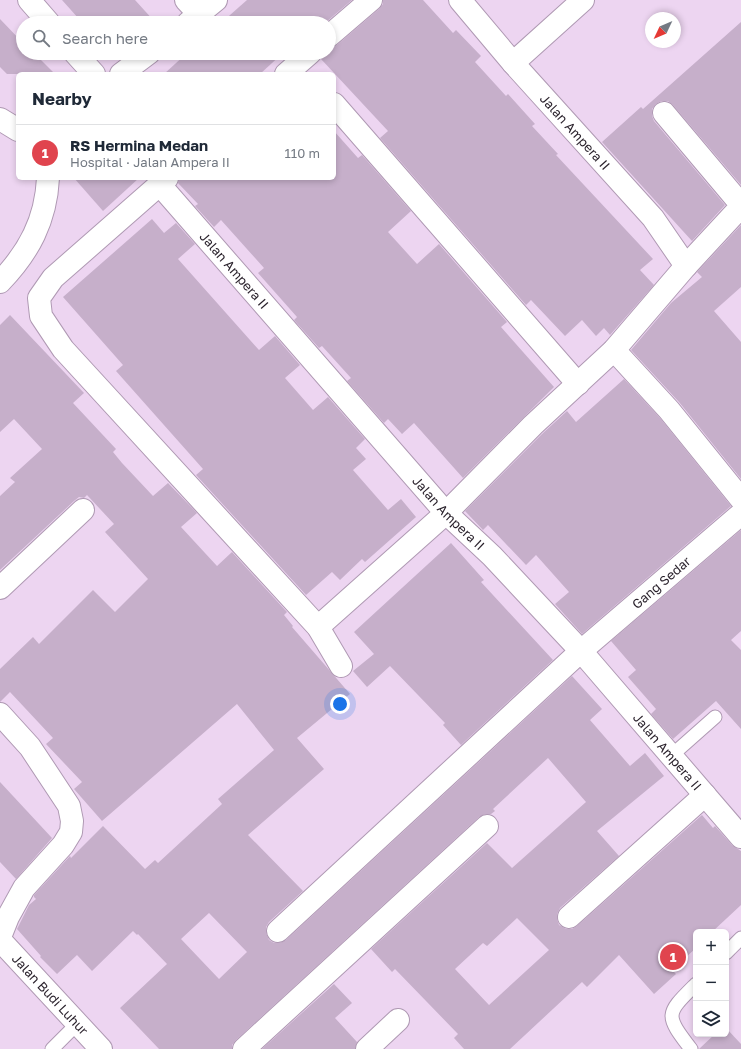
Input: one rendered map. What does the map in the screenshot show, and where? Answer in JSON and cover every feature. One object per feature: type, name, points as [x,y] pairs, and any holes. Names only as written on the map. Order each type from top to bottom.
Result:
[{"type":"street","points":[[29,0],[43,16]]},
{"type":"street","points":[[191,12],[216,0]]},
{"type":"street","points":[[336,30],[371,0]]},
{"type":"street","name":"Jalan Ampera II","points":[[460,0],[514,63],[653,218],[686,266]]},
{"type":"street","points":[[514,63],[583,0]]},
{"type":"street","points":[[81,60],[92,72]]},
{"type":"street","points":[[124,72],[140,60]]},
{"type":"street","points":[[336,106],[578,384]]},
{"type":"street","points":[[318,627],[446,513],[533,425],[614,350],[686,266],[737,211],[739,205],[735,198],[664,113]]},
{"type":"street","points":[[0,119],[16,129]]},
{"type":"street","points":[[0,282],[14,267],[32,240],[43,211],[48,180]]},
{"type":"street","points":[[164,181],[53,278],[39,298],[41,316],[63,349],[318,627],[341,666]]},
{"type":"street","name":"Jalan Ampera II","points":[[164,181],[446,513],[492,556],[581,651],[741,838]]},
{"type":"street","points":[[614,350],[669,410],[741,499]]},
{"type":"street","points":[[0,588],[83,510]]},
{"type":"street","name":"Gang Sedar","points":[[278,931],[581,651],[741,514]]},
{"type":"street","points":[[0,714],[30,747],[69,806],[72,821],[71,832],[63,845],[24,888],[8,917],[0,937]]},
{"type":"street","points":[[569,917],[705,795]]},
{"type":"street","points":[[244,1049],[487,826]]},
{"type":"street","name":"Jalan Budi Luhur","points":[[0,940],[101,1049]]},
{"type":"street","points":[[367,1049],[398,1020]]},
{"type":"lane","points":[[671,756],[715,717]]},
{"type":"lane","points":[[729,950],[741,938]]},
{"type":"lane","points":[[691,1049],[676,1031],[671,1018],[672,1010],[693,987]]},
{"type":"lane","points":[[52,1049],[77,1024]]},
{"type":"building","points":[[62,0],[135,0],[150,16],[76,16]]},
{"type":"building","points":[[247,0],[352,0],[333,16],[229,16]]},
{"type":"building","points":[[383,0],[423,0],[453,33],[456,30],[481,56],[475,62],[506,96],[508,94],[535,124],[532,126],[558,154],[556,155],[653,259],[640,270],[654,285],[610,335],[604,328],[596,336],[582,320],[565,336],[531,300],[526,305],[380,138],[388,131],[336,75],[336,72],[333,72],[322,60],[336,60],[336,45],[383,4]]},
{"type":"building","points":[[0,19],[16,36],[16,60],[41,60],[53,72],[16,72],[16,74],[7,74],[0,67]]},
{"type":"building","points":[[741,22],[741,185],[673,105],[668,101],[661,101],[652,109],[654,121],[725,205],[692,241],[602,142],[641,107],[643,109]]},
{"type":"building","points":[[179,60],[275,60],[262,72],[166,72]]},
{"type":"building","points":[[336,133],[358,158],[362,155],[411,211],[388,232],[417,264],[439,244],[507,322],[501,327],[554,387],[463,478],[414,423],[402,434],[388,419],[384,423],[347,381],[351,378],[322,346],[319,348],[294,320],[297,317],[258,273],[264,268],[221,220],[214,227],[195,206],[198,204],[178,183],[179,180],[336,180]]},
{"type":"building","points":[[76,180],[137,180],[103,211]]},
{"type":"building","points":[[152,219],[164,233],[176,223],[195,244],[178,259],[259,350],[275,336],[300,365],[285,378],[313,410],[328,397],[365,439],[356,448],[366,459],[353,470],[388,510],[401,499],[416,517],[365,562],[362,559],[340,580],[332,572],[306,595],[196,475],[203,469],[116,371],[123,365],[63,297]]},
{"type":"building","points":[[741,225],[741,287],[714,311],[741,342],[741,479],[679,402],[631,350],[671,303],[702,277],[697,272]]},
{"type":"building","points":[[10,315],[84,393],[73,403],[116,449],[113,452],[122,463],[153,496],[168,483],[197,513],[181,527],[217,566],[232,552],[287,612],[284,615],[293,626],[292,627],[350,694],[297,738],[324,769],[248,835],[303,891],[269,922],[266,927],[266,933],[269,940],[274,943],[280,943],[286,940],[572,676],[602,709],[590,720],[630,766],[645,753],[664,776],[597,831],[619,856],[560,908],[557,914],[559,925],[566,929],[572,929],[577,926],[702,815],[713,828],[715,826],[732,845],[741,851],[741,905],[715,929],[693,929],[693,951],[672,970],[676,974],[654,994],[619,955],[587,987],[582,982],[510,1049],[464,1049],[454,1038],[458,1034],[395,969],[392,972],[371,949],[487,843],[512,868],[586,802],[548,758],[493,809],[495,811],[491,814],[485,814],[479,817],[236,1040],[232,1045],[232,1049],[159,1049],[120,1008],[167,964],[138,934],[137,935],[133,931],[92,971],[77,955],[57,974],[40,957],[41,956],[17,929],[29,905],[36,899],[34,895],[70,856],[71,858],[103,826],[145,869],[155,860],[158,863],[222,804],[218,799],[274,750],[237,704],[102,821],[74,789],[82,782],[46,744],[53,738],[10,692],[0,702],[0,669],[33,637],[39,644],[93,590],[115,612],[148,579],[105,532],[114,524],[87,495],[84,498],[79,497],[74,501],[0,570],[0,496],[15,482],[10,478],[42,449],[14,419],[0,432],[0,325]],"holes":[[[209,913],[247,952],[219,979],[181,939]],[[517,918],[549,950],[489,1005],[455,969],[483,943],[487,946]]]},
{"type":"building","points":[[624,379],[660,418],[731,506],[582,634],[555,604],[569,592],[536,555],[526,565],[488,525],[483,530],[465,511],[567,411],[576,422]]},
{"type":"building","points":[[741,530],[741,631],[731,640],[741,650],[741,729],[716,701],[673,739],[651,714],[656,709],[628,677],[636,670],[611,641]]},
{"type":"building","points":[[451,543],[484,580],[481,582],[553,660],[461,745],[443,725],[445,723],[390,666],[367,687],[353,671],[374,654],[354,632]]},
{"type":"building","points":[[0,782],[52,838],[16,879],[0,862]]},
{"type":"building","points":[[334,984],[352,1003],[335,1018],[357,1042],[355,1049],[262,1049]]},
{"type":"building","points":[[729,1031],[741,1044],[741,1049],[699,1049],[712,1037],[729,1037]]},
{"type":"place","name":"RS Hermina Medan","points":[[673,957]]}]
